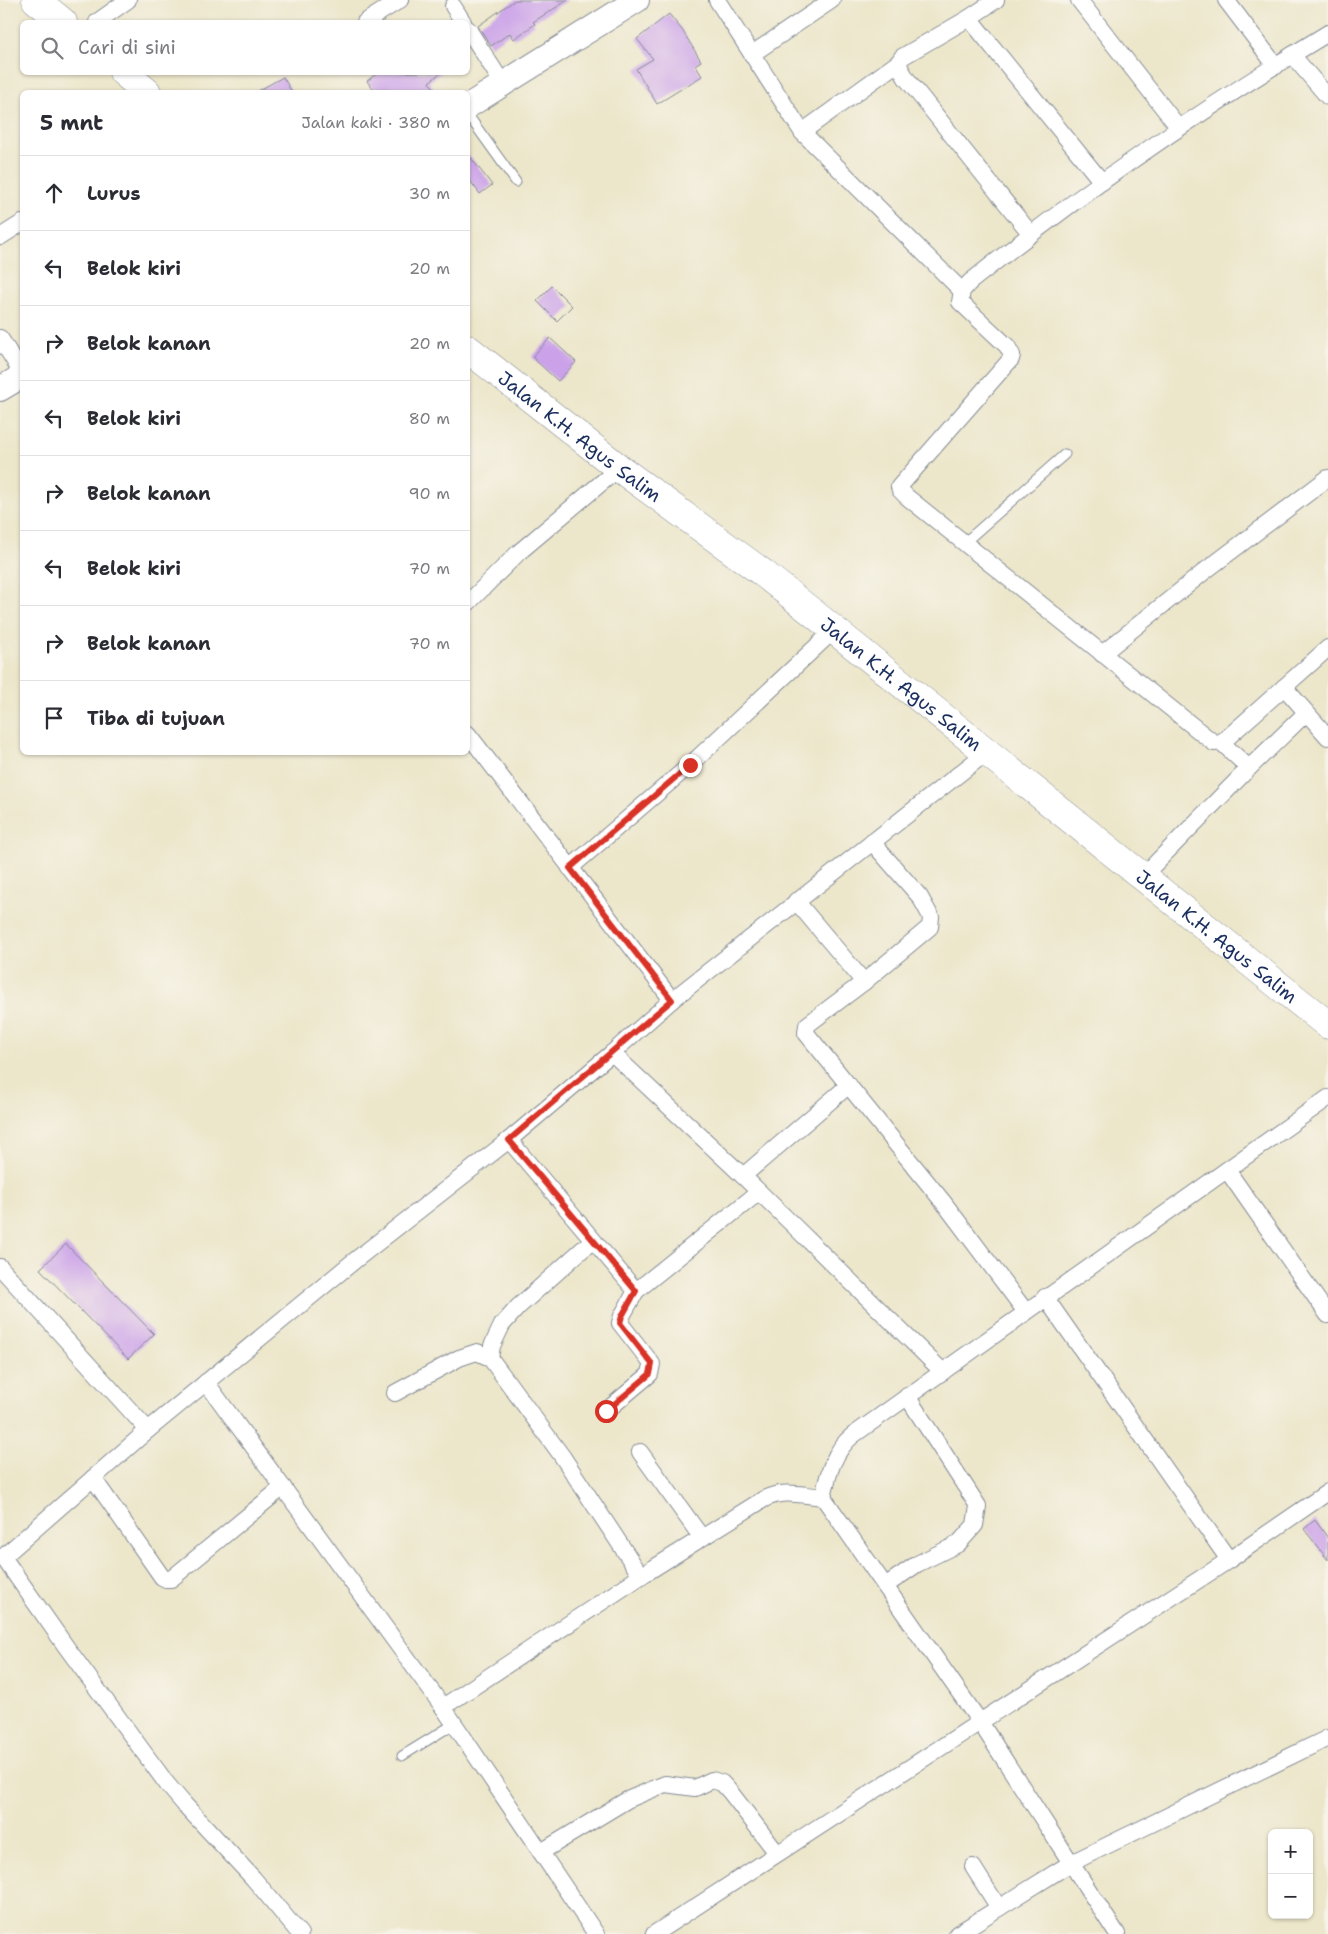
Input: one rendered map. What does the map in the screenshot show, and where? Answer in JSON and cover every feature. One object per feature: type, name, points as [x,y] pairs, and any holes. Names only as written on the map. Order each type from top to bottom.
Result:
[{"type":"highway","points":[[36,0],[61,20]]},
{"type":"highway","points":[[127,75],[145,90]]},
{"type":"highway","name":"Jalan K.H. Agus Salim","points":[[470,352],[619,468],[763,574],[1328,1026]]},
{"type":"main road","points":[[470,105],[637,0]]},
{"type":"main road","points":[[0,389],[20,375]]},
{"type":"street","points":[[100,20],[128,0]]},
{"type":"street","points":[[368,20],[400,0]]},
{"type":"street","points":[[717,0],[802,132],[962,291]]},
{"type":"street","points":[[752,54],[832,0]]},
{"type":"street","points":[[802,132],[898,62],[902,57],[996,0]]},
{"type":"street","points":[[1079,0],[1179,128]]},
{"type":"street","points":[[1226,0],[1276,66]]},
{"type":"street","points":[[453,6],[462,20]]},
{"type":"street","points":[[969,18],[1102,182]]},
{"type":"street","points":[[470,32],[503,84]]},
{"type":"street","points":[[1328,33],[1179,128],[1030,234],[970,282],[962,291],[961,304],[1007,346],[1012,355],[1011,359],[900,487],[900,490],[907,497],[1214,743],[1221,742],[1328,648]]},
{"type":"street","points":[[1292,55],[1328,98]]},
{"type":"street","points":[[898,62],[906,78],[1030,234]]},
{"type":"street","points":[[0,237],[20,224]]},
{"type":"street","points":[[0,338],[20,371]]},
{"type":"street","points":[[470,601],[518,552],[619,468]]},
{"type":"street","points":[[1102,654],[1205,571],[1328,478]]},
{"type":"street","points":[[570,868],[690,765],[834,630]]},
{"type":"street","points":[[1284,687],[1328,737]]},
{"type":"street","points":[[1142,877],[1306,713]]},
{"type":"street","points":[[470,737],[672,1000]]},
{"type":"street","points":[[1221,742],[1249,768]]},
{"type":"street","points":[[300,1934],[173,1790],[2,1558],[148,1430],[354,1261],[509,1140],[672,1000],[987,752]]},
{"type":"street","points":[[872,842],[920,898],[931,917],[930,927],[864,982],[807,1025],[806,1032],[944,1203],[1026,1312]]},
{"type":"street","points":[[796,902],[864,982]]},
{"type":"street","points":[[612,1053],[743,1176],[943,1372]]},
{"type":"street","points":[[743,1176],[849,1085]]},
{"type":"street","points":[[823,1497],[831,1467],[844,1442],[1328,1098]]},
{"type":"street","points":[[509,1140],[636,1291]]},
{"type":"street","points":[[1227,1170],[1328,1315]]},
{"type":"street","points":[[606,1411],[650,1374],[652,1368],[652,1364],[620,1323],[636,1291],[759,1192]]},
{"type":"street","points":[[490,1358],[492,1346],[502,1325],[518,1308],[594,1240]]},
{"type":"street","points":[[0,1267],[148,1430]]},
{"type":"street","points":[[1046,1297],[1229,1560]]},
{"type":"street","points":[[395,1393],[459,1358],[477,1352],[490,1358],[562,1456],[641,1576]]},
{"type":"street","points":[[206,1382],[443,1708],[596,1934]]},
{"type":"street","points":[[885,1586],[917,1564],[958,1544],[975,1525],[978,1506],[907,1396]]},
{"type":"street","points":[[640,1452],[702,1538]]},
{"type":"street","points":[[93,1478],[162,1577],[166,1579],[171,1578],[229,1533],[283,1488]]},
{"type":"street","points":[[654,1934],[1229,1560],[1328,1492]]},
{"type":"street","points":[[443,1708],[641,1576],[775,1494],[787,1493],[823,1497],[980,1722],[1117,1934]]},
{"type":"street","points":[[957,1934],[1071,1863],[1328,1738]]},
{"type":"street","points":[[541,1852],[627,1800],[665,1784],[695,1788],[712,1780],[722,1783],[731,1793],[777,1853]]},
{"type":"street","points":[[973,1866],[999,1908]]},
{"type":"lane","points":[[470,118],[516,182]]},
{"type":"lane","points":[[964,543],[1065,454]]},
{"type":"lane","points":[[402,1756],[454,1724]]},
{"type":"building","points":[[515,0],[568,0],[533,22],[535,24],[514,39],[510,33],[491,46],[478,26]]},
{"type":"building","points":[[669,14],[682,30],[701,61],[695,65],[702,76],[657,104],[636,69],[653,59],[637,39]]},
{"type":"building","points":[[375,75],[438,75],[429,82],[435,90],[374,90],[367,81]]},
{"type":"building","points":[[283,77],[291,90],[260,90]]},
{"type":"building","points":[[470,157],[492,185],[480,194],[470,181]]},
{"type":"building","points":[[552,286],[572,306],[557,321],[537,301]]},
{"type":"building","points":[[550,338],[576,362],[558,381],[532,357]]},
{"type":"building","points":[[66,1244],[154,1334],[128,1359],[40,1269]]},
{"type":"building","points":[[1315,1520],[1328,1538],[1328,1560],[1304,1529]]},
{"type":"route","points":[[606,1411],[650,1374],[652,1368],[652,1364],[620,1323],[636,1291],[509,1140],[672,1000],[570,868],[690,765]]}]
